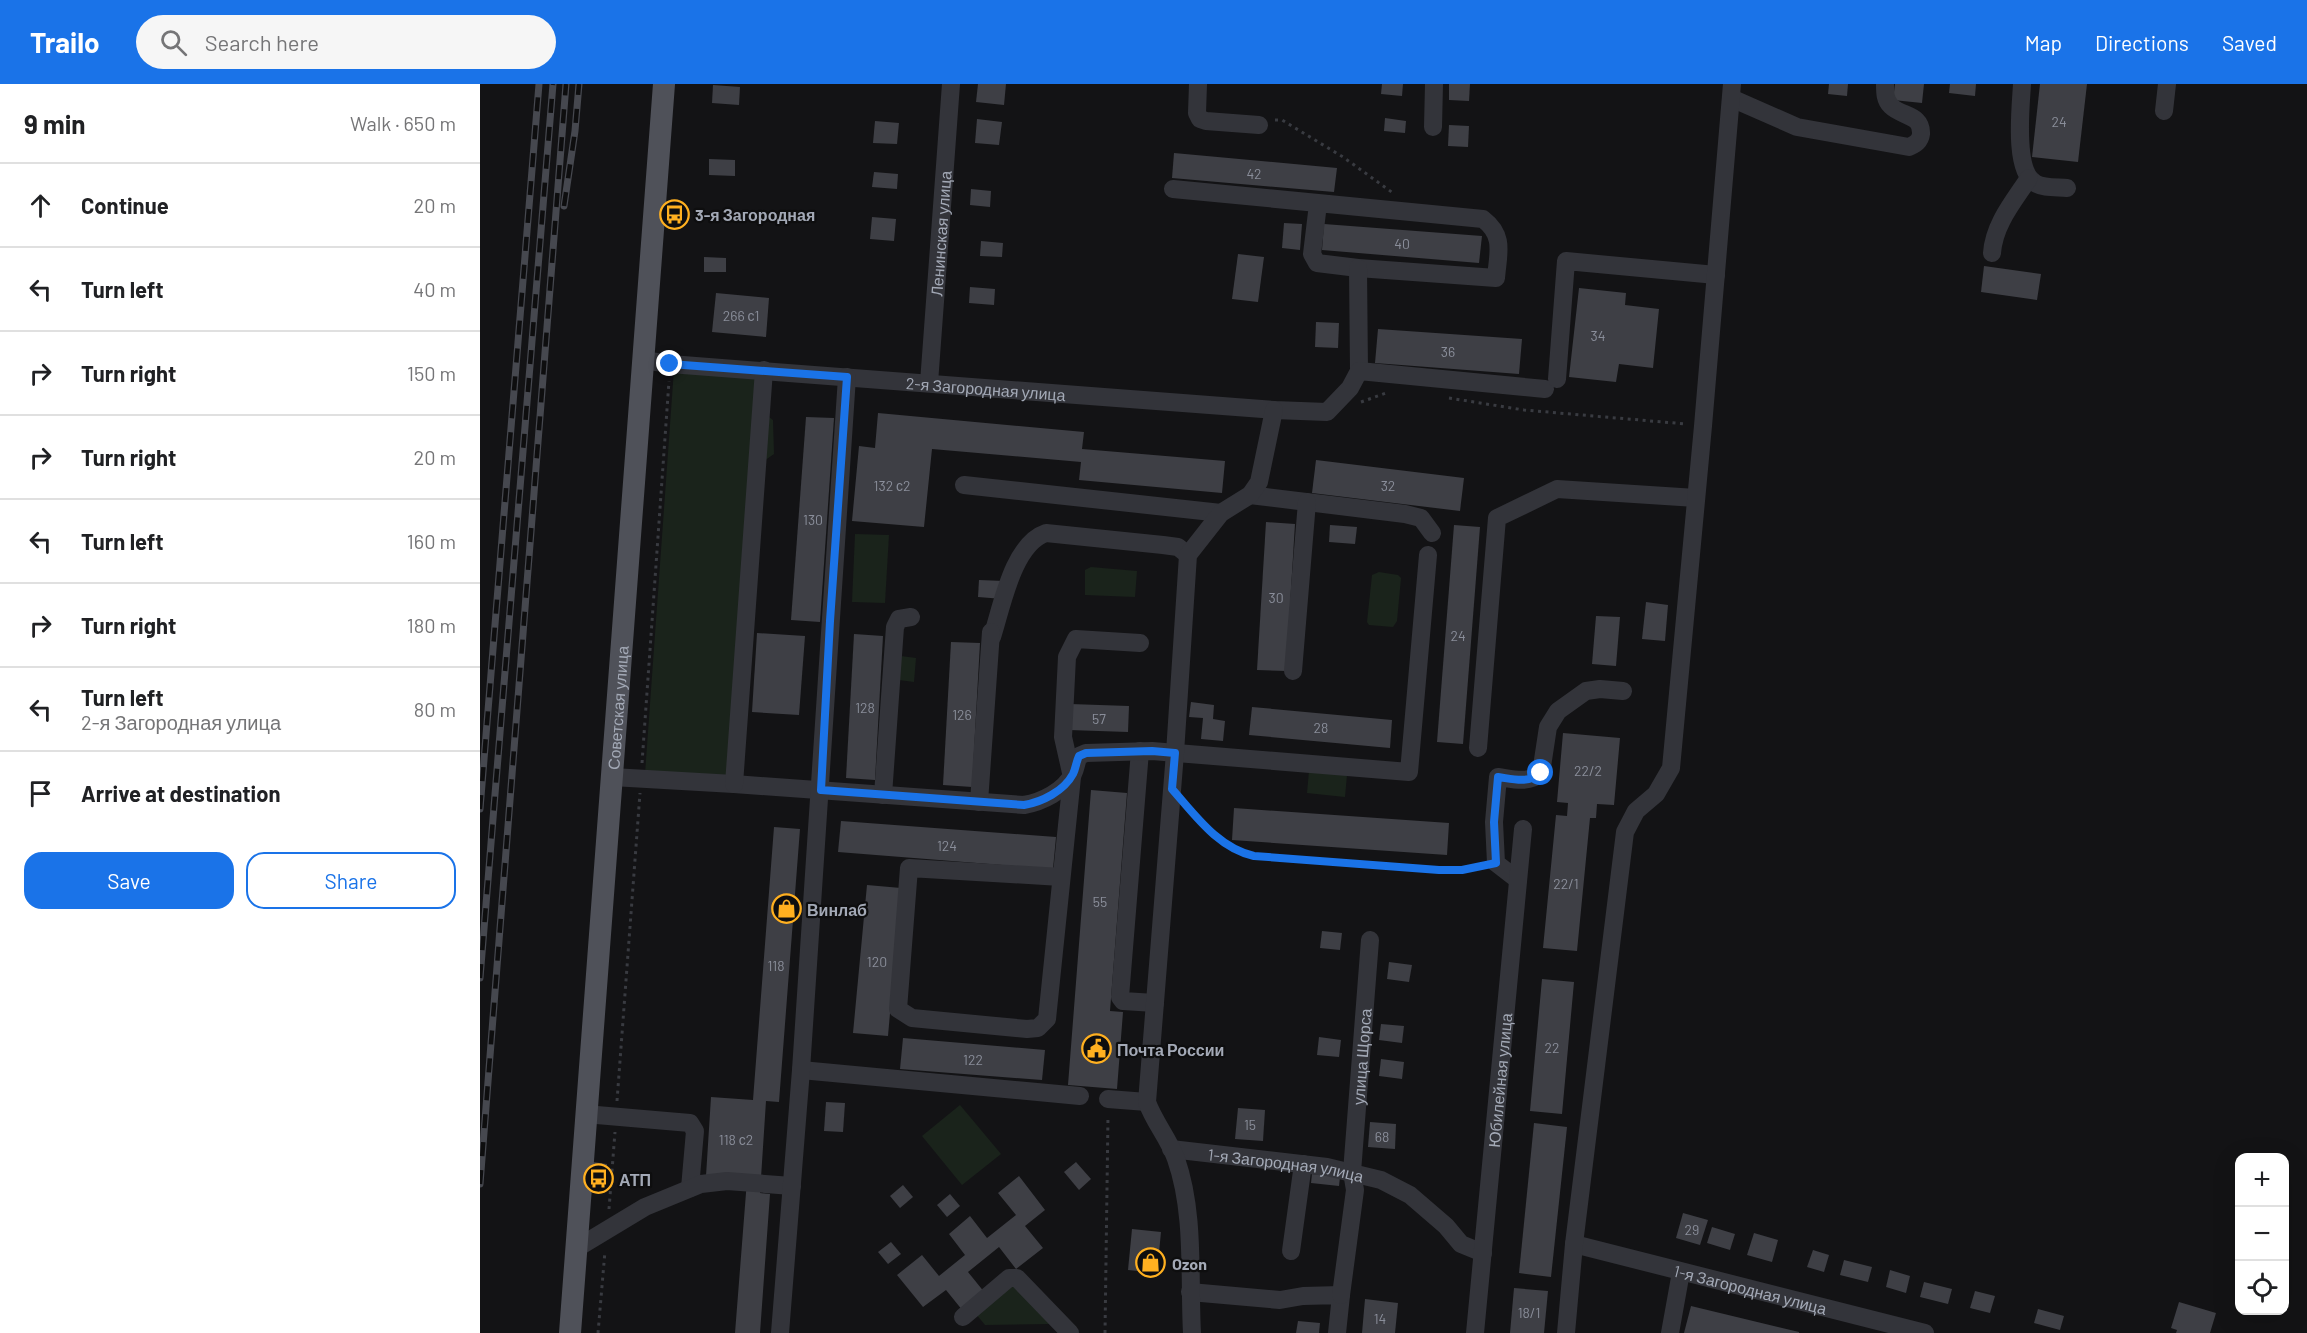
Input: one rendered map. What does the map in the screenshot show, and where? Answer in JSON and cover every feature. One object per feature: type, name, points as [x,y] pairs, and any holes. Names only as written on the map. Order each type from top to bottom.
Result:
[{"type":"main road","name":"Советская улица","points":[[570,1333],[664,84]]},
{"type":"street","name":"Ленинская улица","points":[[929,383],[951,84]]},
{"type":"street","points":[[1198,84],[1197,113],[1200,119],[1259,125]]},
{"type":"street","points":[[1433,127],[1434,84]]},
{"type":"street","points":[[1566,1333],[1625,832],[1636,811],[1656,794],[1671,768],[1731,91],[1797,127],[1909,147],[1917,144],[1921,137],[1920,125],[1913,117],[1892,108],[1885,97],[1885,84]]},
{"type":"street","points":[[2022,84],[2019,134],[2021,153],[2029,178],[2035,184],[2067,188]]},
{"type":"street","points":[[2164,111],[2167,84]]},
{"type":"street","points":[[1992,253],[1992,241],[2004,215],[2029,178]]},
{"type":"street","points":[[1173,189],[1483,219],[1491,226],[1499,239],[1496,278],[1317,263],[1311,254],[1318,204]]},
{"type":"street","points":[[1358,268],[1359,371],[1551,384],[1566,261],[1716,275]]},
{"type":"street","name":"2-я Загородная улица","points":[[643,360],[670,364],[1274,410],[1327,412],[1350,388],[1359,371]]},
{"type":"street","points":[[734,784],[764,370]]},
{"type":"street","points":[[780,1333],[821,790],[847,377]]},
{"type":"street","points":[[1192,1333],[1184,1186],[1171,1149],[1152,1117],[1147,1102],[1175,753],[1188,555],[1221,513],[1250,495],[1259,482],[1274,410]]},
{"type":"street","points":[[964,485],[1221,513]]},
{"type":"street","points":[[1478,748],[1497,518],[1557,489],[1696,498]]},
{"type":"street","points":[[1250,495],[1405,514],[1421,518],[1432,532]]},
{"type":"street","points":[[1293,671],[1307,502]]},
{"type":"street","points":[[979,802],[991,635],[1015,566],[1028,544],[1036,537],[1046,533],[1163,545],[1178,548],[1188,555]]},
{"type":"street","points":[[1061,877],[909,868],[898,1009],[912,1018],[1027,1029],[1038,1028],[1047,1019],[1072,777],[1079,756],[1086,753],[1140,751],[1409,771],[1428,555]]},
{"type":"street","points":[[883,795],[895,627],[899,619],[911,617]]},
{"type":"street","points":[[1072,777],[1063,737],[1067,657],[1071,647],[1076,639],[1140,643]]},
{"type":"street","points":[[1518,880],[1496,863],[1494,822],[1498,777],[1534,779],[1541,773],[1548,727],[1558,711],[1586,691],[1600,689],[1623,692]]},
{"type":"street","points":[[1140,751],[1120,997],[1125,1001],[1155,1003]]},
{"type":"street","points":[[612,777],[1024,805],[1041,802],[1072,777]]},
{"type":"street","name":"Юбилейная улица","points":[[1475,1333],[1523,829]]},
{"type":"street","name":"улица Щорса","points":[[1337,1333],[1355,1190],[1352,1172],[1370,940]]},
{"type":"street","points":[[801,1070],[1080,1096]]},
{"type":"street","points":[[1108,1098],[1147,1102]]},
{"type":"street","points":[[585,1114],[690,1123],[695,1131],[690,1188]]},
{"type":"street","name":"1-я Загородная улица","points":[[1171,1149],[1303,1164],[1352,1172],[1381,1180],[1410,1196],[1446,1226],[1461,1244],[1483,1253]]},
{"type":"street","points":[[1291,1251],[1303,1164]]},
{"type":"street","points":[[577,1248],[645,1208],[701,1184],[727,1181],[792,1186]]},
{"type":"street","name":"1-я Загородная улица","points":[[1575,1244],[1925,1333]]},
{"type":"street","points":[[1670,1333],[1681,1272]]},
{"type":"street","points":[[963,1317],[1009,1278],[1017,1278],[1070,1333]]},
{"type":"street","points":[[1190,1292],[1280,1300],[1303,1296],[1341,1295]]},
{"type":"path","points":[[1259,125],[1270,120],[1282,120],[1343,157],[1421,214]]},
{"type":"path","points":[[598,1333],[616,1117],[670,364]]},
{"type":"path","points":[[1356,404],[1385,392],[1396,392]]},
{"type":"path","points":[[1441,397],[1524,410],[1703,426]]},
{"type":"path","points":[[1172,789],[1218,838],[1245,854],[1439,870],[1462,870],[1496,863]]},
{"type":"path","points":[[1105,1333],[1108,1098]]},
{"type":"shaded area","points":[[674,369],[759,377],[757,408],[773,420],[774,454],[764,461],[731,780],[645,774]]},
{"type":"shaded area","points":[[855,534],[889,535],[885,603],[852,602]]},
{"type":"shaded area","points":[[1091,567],[1137,571],[1135,597],[1085,595],[1085,570]]},
{"type":"shaded area","points":[[1379,572],[1398,575],[1401,578],[1397,621],[1393,627],[1369,625],[1367,622],[1372,575]]},
{"type":"shaded area","points":[[901,656],[916,658],[914,682],[899,680]]},
{"type":"shaded area","points":[[1309,771],[1347,775],[1345,797],[1307,793]]},
{"type":"shaded area","points":[[960,1105],[1001,1154],[962,1185],[922,1136]]},
{"type":"shaded area","points":[[1014,1282],[1050,1324],[985,1325],[976,1314]]},
{"type":"building","points":[[978,84],[1006,84],[1004,105],[976,102]]},
{"type":"building","points":[[1382,84],[1403,84],[1402,96],[1381,94]]},
{"type":"building","points":[[1449,84],[1470,84],[1469,101],[1449,100]]},
{"type":"building","points":[[1829,84],[1848,84],[1847,96],[1828,94]]},
{"type":"building","points":[[1895,84],[1924,84],[1922,103],[1893,100]]},
{"type":"building","points":[[1950,84],[1976,84],[1975,96],[1949,93]]},
{"type":"building","points":[[2040,84],[2087,84],[2078,162],[2032,157]]},
{"type":"building","points":[[713,85],[740,87],[739,105],[712,103]]},
{"type":"building","points":[[1385,118],[1406,121],[1405,133],[1384,131]]},
{"type":"building","points":[[977,119],[1002,122],[999,145],[975,143]]},
{"type":"building","points":[[875,121],[899,123],[897,144],[873,143]]},
{"type":"building","points":[[1449,125],[1469,126],[1468,147],[1448,146]]},
{"type":"building","points":[[1174,153],[1337,168],[1334,192],[1172,178]]},
{"type":"building","points":[[709,159],[735,160],[735,176],[709,175]]},
{"type":"building","points":[[874,172],[898,174],[897,189],[872,187]]},
{"type":"building","points":[[971,189],[991,191],[990,207],[970,205]]},
{"type":"building","points":[[872,217],[896,219],[894,241],[870,239]]},
{"type":"building","points":[[1284,223],[1302,224],[1300,250],[1282,248]]},
{"type":"building","points":[[1324,224],[1482,236],[1479,263],[1322,250]]},
{"type":"building","points":[[981,241],[1003,243],[1002,257],[980,256]]},
{"type":"building","points":[[1238,254],[1264,257],[1258,302],[1232,299]]},
{"type":"building","points":[[704,257],[726,258],[726,272],[704,272]]},
{"type":"building","points":[[1984,266],[2041,274],[2037,300],[1981,292]]},
{"type":"building","points":[[970,287],[995,289],[994,305],[969,303]]},
{"type":"building","points":[[1579,288],[1626,293],[1625,305],[1659,309],[1653,368],[1619,364],[1616,382],[1569,377]]},
{"type":"building","points":[[716,293],[769,298],[766,337],[712,332]]},
{"type":"building","points":[[1316,322],[1339,323],[1338,348],[1315,347]]},
{"type":"building","points":[[1378,329],[1522,339],[1519,374],[1375,363]]},
{"type":"building","points":[[878,413],[1084,432],[1082,449],[1225,461],[1222,493],[1079,480],[1081,462],[932,449],[924,527],[852,521],[859,446],[875,448]]},
{"type":"building","points":[[806,417],[834,418],[820,622],[791,620]]},
{"type":"building","points":[[1316,460],[1464,478],[1460,511],[1312,493]]},
{"type":"building","points":[[1266,522],[1295,524],[1286,671],[1257,670]]},
{"type":"building","points":[[1330,525],[1357,527],[1355,544],[1329,542]]},
{"type":"building","points":[[1454,525],[1480,527],[1463,744],[1437,742]]},
{"type":"building","points":[[979,580],[1004,581],[1003,599],[978,597]]},
{"type":"building","points":[[1646,602],[1668,605],[1665,641],[1642,639]]},
{"type":"building","points":[[1596,616],[1620,617],[1616,666],[1592,664]]},
{"type":"building","points":[[757,633],[805,636],[799,715],[752,712]]},
{"type":"building","points":[[854,634],[883,636],[875,780],[846,778]]},
{"type":"building","points":[[951,642],[980,643],[972,787],[943,785]]},
{"type":"building","points":[[1191,702],[1214,705],[1213,719],[1225,721],[1223,741],[1201,739],[1203,718],[1189,717]]},
{"type":"building","points":[[1070,704],[1129,706],[1128,732],[1069,730]]},
{"type":"building","points":[[1252,707],[1392,720],[1390,748],[1249,735]]},
{"type":"building","points":[[1563,733],[1620,738],[1614,805],[1597,804],[1596,818],[1590,818],[1577,951],[1543,948],[1556,815],[1567,816],[1568,803],[1557,802]]},
{"type":"building","points":[[1091,790],[1127,793],[1110,1011],[1123,1012],[1117,1089],[1068,1085]]},
{"type":"building","points":[[1234,808],[1449,823],[1447,855],[1232,840]]},
{"type":"building","points":[[841,821],[1056,837],[1053,869],[838,852]]},
{"type":"building","points":[[774,827],[800,829],[779,1102],[766,1101],[760,1193],[770,1194],[760,1333],[735,1333],[747,1180],[706,1176],[711,1097],[753,1100]]},
{"type":"building","points":[[867,885],[901,888],[888,1036],[853,1033]]},
{"type":"building","points":[[1322,931],[1342,933],[1340,950],[1320,948]]},
{"type":"building","points":[[1389,962],[1412,965],[1409,982],[1387,979]]},
{"type":"building","points":[[1542,979],[1574,982],[1562,1114],[1530,1111]]},
{"type":"building","points":[[1381,1024],[1404,1026],[1402,1043],[1379,1040]]},
{"type":"building","points":[[1319,1037],[1341,1040],[1339,1057],[1317,1055]]},
{"type":"building","points":[[903,1038],[1045,1050],[1042,1080],[900,1069]]},
{"type":"building","points":[[1381,1059],[1404,1062],[1402,1079],[1379,1076]]},
{"type":"building","points":[[826,1102],[845,1103],[843,1132],[824,1131]]},
{"type":"building","points":[[1238,1108],[1265,1110],[1263,1141],[1235,1139]]},
{"type":"building","points":[[1370,1122],[1396,1124],[1395,1149],[1368,1147]]},
{"type":"building","points":[[1534,1123],[1567,1127],[1551,1277],[1519,1273]]},
{"type":"building","points":[[593,1162],[607,1164],[604,1192],[590,1190]]},
{"type":"building","points":[[1076,1162],[1091,1179],[1079,1190],[1064,1172]]},
{"type":"building","points":[[1312,1174],[1340,1177],[1339,1186],[1311,1183]]},
{"type":"building","points":[[1019,1176],[1045,1210],[1025,1226],[1043,1248],[1016,1269],[999,1247],[968,1272],[985,1293],[963,1311],[946,1290],[923,1307],[897,1275],[922,1255],[939,1276],[965,1255],[949,1234],[970,1216],[987,1238],[1016,1215],[998,1193]]},
{"type":"building","points":[[903,1185],[913,1197],[900,1208],[890,1196]]},
{"type":"building","points":[[950,1194],[960,1206],[947,1217],[937,1205]]},
{"type":"building","points":[[1683,1213],[1708,1220],[1700,1245],[1676,1238]]},
{"type":"building","points":[[1712,1227],[1735,1234],[1730,1250],[1707,1243]]},
{"type":"building","points":[[1132,1229],[1161,1232],[1157,1273],[1128,1270]]},
{"type":"building","points":[[1754,1233],[1778,1240],[1772,1262],[1747,1255]]},
{"type":"building","points":[[891,1242],[901,1254],[888,1264],[878,1252]]},
{"type":"building","points":[[1813,1250],[1829,1255],[1824,1272],[1807,1267]]},
{"type":"building","points":[[1844,1260],[1872,1267],[1868,1282],[1840,1275]]},
{"type":"building","points":[[1890,1270],[1910,1276],[1906,1293],[1886,1287]]},
{"type":"building","points":[[1924,1282],[1952,1289],[1948,1304],[1920,1297]]},
{"type":"building","points":[[1514,1288],[1548,1291],[1544,1333],[1510,1333]]},
{"type":"building","points":[[1975,1291],[1995,1296],[1990,1313],[1970,1308]]},
{"type":"building","points":[[1365,1299],[1398,1303],[1395,1333],[1362,1333]]},
{"type":"building","points":[[2179,1302],[2216,1313],[2210,1333],[2176,1333],[2177,1330],[2171,1328]]},
{"type":"building","points":[[1691,1306],[1799,1332],[1799,1333],[1684,1333]]},
{"type":"building","points":[[2038,1309],[2064,1316],[2060,1330],[2034,1323]]},
{"type":"building","points":[[1298,1321],[1320,1323],[1319,1333],[1296,1333]]},
{"type":"railway","points":[[480,809],[539,84]]},
{"type":"railway","points":[[480,978],[553,84]]},
{"type":"railway","points":[[480,1184],[566,84]]},
{"type":"railway","points":[[564,206],[579,84]]},
{"type":"place","name":"3-я Загородная","points":[[674,214]]},
{"type":"place","name":"Винлаб","points":[[786,909]]},
{"type":"place","name":"Почта России","points":[[1096,1049]]},
{"type":"place","name":"АТП","points":[[598,1179]]},
{"type":"place","name":"Ozon","points":[[1151,1263]]},
{"type":"route","points":[[670,364],[847,377],[820,775],[821,790],[1024,805],[1041,802],[1072,777],[1079,756],[1086,753],[1152,751],[1175,753],[1172,789],[1218,838],[1245,854],[1462,870],[1496,863],[1494,822],[1498,777],[1534,779],[1541,773]]}]
